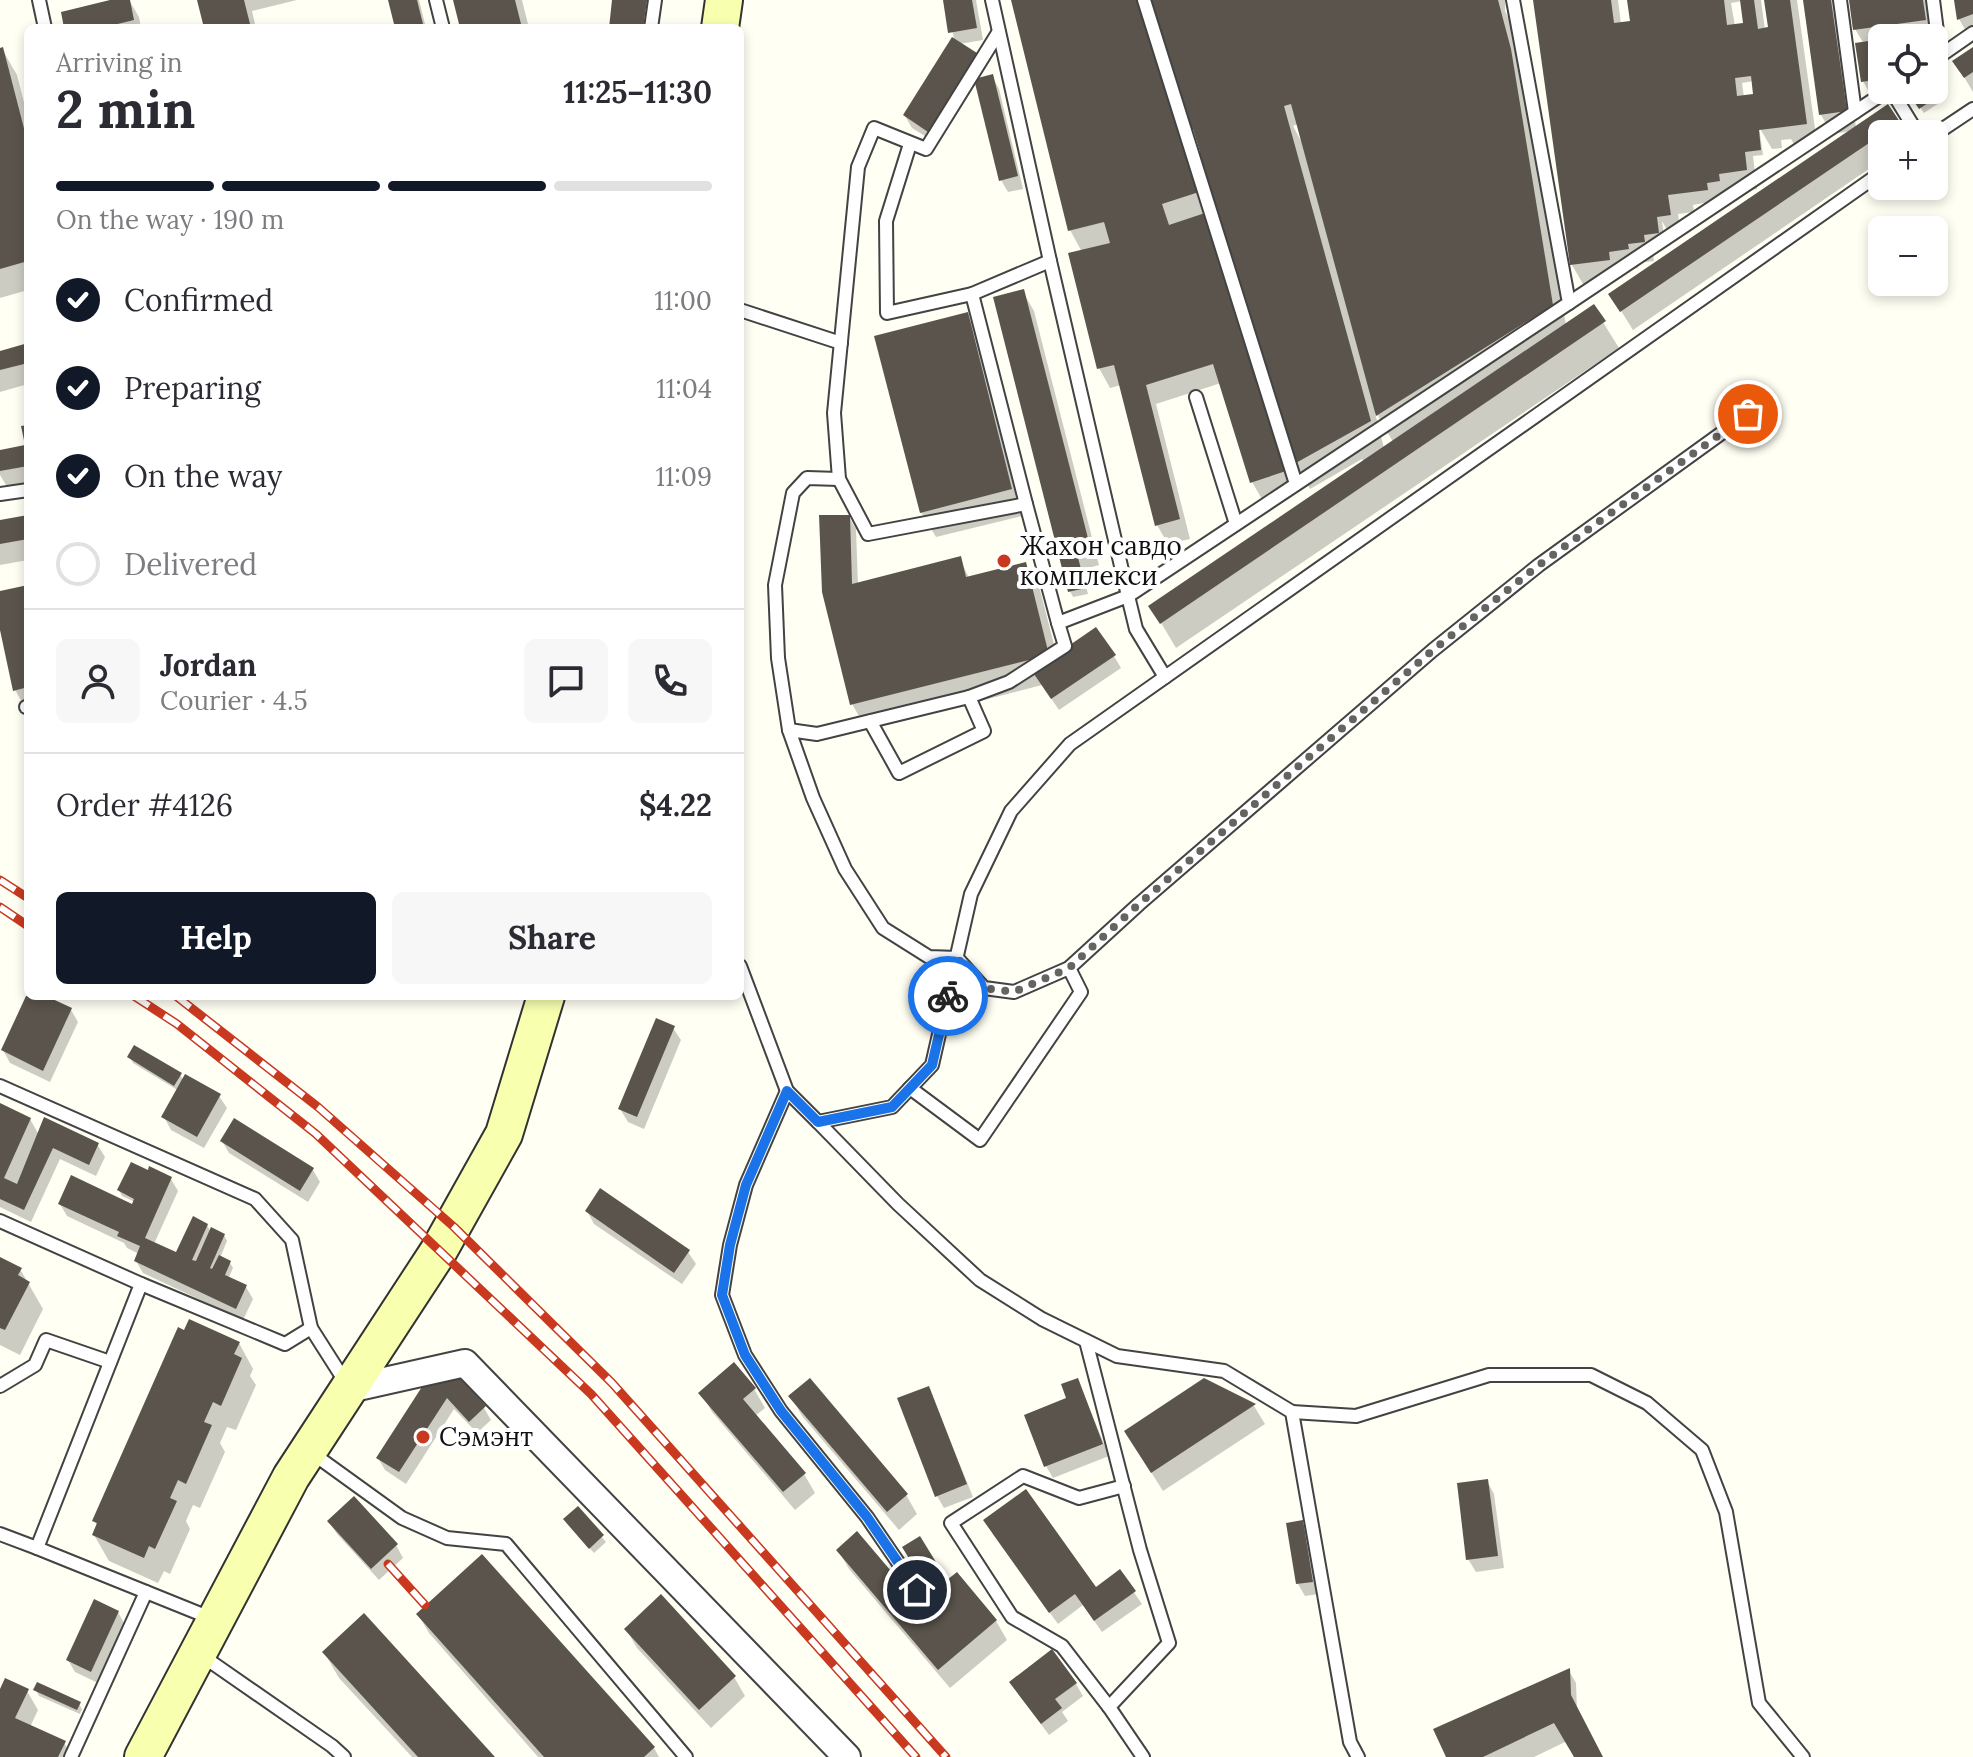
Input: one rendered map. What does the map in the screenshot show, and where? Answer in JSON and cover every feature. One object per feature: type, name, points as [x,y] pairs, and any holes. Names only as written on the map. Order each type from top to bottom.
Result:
[{"type":"main road","points":[[721,24],[724,0]]},
{"type":"main road","points":[[143,1757],[291,1477],[438,1252],[504,1134],[545,1000]]},
{"type":"street","points":[[349,1389],[465,1363],[847,1757]]},
{"type":"lane","points":[[39,0],[44,24]]},
{"type":"lane","points":[[436,0],[442,24]]},
{"type":"lane","points":[[652,24],[655,0]]},
{"type":"lane","points":[[992,0],[1136,629],[1165,677]]},
{"type":"lane","points":[[1144,0],[1296,484]]},
{"type":"lane","points":[[1513,0],[1569,303]]},
{"type":"lane","points":[[1840,0],[1855,112]]},
{"type":"lane","points":[[1933,0],[1935,24]]},
{"type":"lane","points":[[998,33],[926,149],[874,128],[858,167],[834,413],[839,479],[868,534],[1026,504]]},
{"type":"lane","points":[[1948,50],[1973,33]]},
{"type":"lane","points":[[1058,623],[1128,596],[1868,104]]},
{"type":"lane","points":[[1948,126],[1973,109]]},
{"type":"lane","points":[[910,144],[886,221],[887,313],[972,294],[1050,261]]},
{"type":"lane","points":[[818,1122],[892,1107],[932,1065],[971,894],[1011,811],[1070,744],[1868,182]]},
{"type":"lane","points":[[789,730],[817,734],[969,697],[1009,682],[1065,646],[972,294]]},
{"type":"lane","points":[[744,311],[841,343]]},
{"type":"lane","points":[[1196,397],[1236,524]]},
{"type":"lane","points":[[839,479],[807,478],[793,493],[775,585],[778,658],[789,730],[813,798],[845,869],[883,928],[929,957],[957,958],[984,988],[1014,992],[1069,968],[1433,650],[1539,565],[1748,414]]},
{"type":"lane","points":[[0,494],[24,491]]},
{"type":"lane","points":[[870,721],[899,773],[984,731],[969,697]]},
{"type":"lane","points":[[910,1088],[980,1140],[1081,992],[1069,968]]},
{"type":"lane","points":[[744,977],[787,1091],[898,1204],[980,1280],[1042,1319],[1117,1356],[1224,1371],[1292,1412],[1356,1416],[1489,1375],[1591,1375],[1647,1403],[1702,1450],[1726,1512],[1759,1703],[1803,1757]]},
{"type":"lane","points":[[0,1086],[255,1199],[292,1240],[311,1328],[349,1389]]},
{"type":"lane","points":[[787,1091],[746,1185],[730,1245],[722,1295],[745,1355],[781,1411],[867,1517],[917,1590]]},
{"type":"lane","points":[[0,1221],[285,1344],[311,1328]]},
{"type":"lane","points":[[37,1548],[141,1284]]},
{"type":"lane","points":[[0,1386],[35,1365],[46,1340],[110,1362]]},
{"type":"lane","points":[[1086,1341],[1169,1643],[1109,1707]]},
{"type":"lane","points":[[1292,1412],[1350,1742],[1358,1757]]},
{"type":"lane","points":[[309,1451],[402,1518],[447,1538],[506,1544],[686,1757]]},
{"type":"lane","points":[[1124,1486],[1079,1498],[1023,1476],[951,1523],[1012,1617],[1062,1646],[1143,1757]]},
{"type":"lane","points":[[0,1534],[216,1620]]},
{"type":"lane","points":[[71,1757],[146,1592]]},
{"type":"lane","points":[[198,1654],[344,1757]]},
{"type":"building","points":[[110,0],[130,0],[134,20],[118,24],[63,24],[61,12]]},
{"type":"building","points":[[197,0],[244,0],[250,24],[203,24]]},
{"type":"building","points":[[388,0],[417,0],[423,24],[394,24]]},
{"type":"building","points":[[453,0],[515,0],[521,24],[459,24]]},
{"type":"building","points":[[612,0],[647,0],[644,24],[609,24]]},
{"type":"building","points":[[943,0],[972,0],[977,28],[948,33]]},
{"type":"building","points":[[1011,0],[1138,0],[1199,192],[1162,204],[1169,225],[1205,213],[1286,471],[1250,483],[1213,364],[1146,385],[1180,519],[1155,526],[1114,365],[1097,369],[1068,253],[1110,243],[1104,222],[1068,231]]},
{"type":"building","points":[[1148,0],[1498,0],[1511,49],[1553,305],[1376,416],[1291,104],[1284,106],[1371,421],[1294,464],[1197,154],[1200,152],[1193,129],[1189,130]]},
{"type":"building","points":[[1533,0],[1611,0],[1614,23],[1630,21],[1627,0],[1724,0],[1727,25],[1743,23],[1740,0],[1754,0],[1758,29],[1768,27],[1764,0],[1790,0],[1807,124],[1759,130],[1761,150],[1745,152],[1747,170],[1719,174],[1720,181],[1707,183],[1708,190],[1668,195],[1671,215],[1657,217],[1659,233],[1644,235],[1645,242],[1628,244],[1629,249],[1609,252],[1610,260],[1570,265]],"holes":[[[1751,76],[1753,94],[1737,96],[1735,78]]]},
{"type":"building","points":[[1803,0],[1831,0],[1847,111],[1819,115]]},
{"type":"building","points":[[1849,0],[1923,0],[1926,20],[1868,24],[1868,28],[1853,30]]},
{"type":"building","points":[[1954,0],[1973,0],[1973,14],[1957,20]]},
{"type":"building","points":[[952,37],[977,53],[928,132],[903,115]]},
{"type":"building","points":[[1868,41],[1868,81],[1861,82],[1855,43]]},
{"type":"building","points":[[3,47],[24,128],[24,262],[0,269],[0,48]]},
{"type":"building","points":[[1973,47],[1973,72],[1964,78],[1952,61]]},
{"type":"building","points":[[993,74],[1018,176],[999,181],[974,79]]},
{"type":"building","points":[[1888,104],[1899,120],[1868,120],[1868,144],[1620,312],[1608,294]]},
{"type":"building","points":[[1024,289],[1090,546],[1076,550],[1086,588],[1068,592],[993,297]]},
{"type":"building","points":[[1594,304],[1606,321],[1160,624],[1148,606]]},
{"type":"building","points":[[968,312],[1012,489],[920,513],[874,336]]},
{"type":"building","points":[[24,344],[24,364],[0,370],[0,351]]},
{"type":"building","points":[[24,445],[24,467],[0,471],[0,450]]},
{"type":"building","points":[[819,515],[850,515],[852,584],[961,556],[966,577],[1026,562],[1049,655],[850,705],[822,592]]},
{"type":"building","points":[[24,516],[24,540],[0,544],[0,520]]},
{"type":"building","points":[[24,586],[24,688],[13,691],[0,630],[0,591]]},
{"type":"building","points":[[1096,627],[1116,655],[1051,699],[1032,671]]},
{"type":"building","points":[[24,1000],[55,1000],[72,1008],[43,1071],[1,1050]]},
{"type":"building","points":[[656,1018],[675,1026],[637,1117],[618,1109]]},
{"type":"building","points":[[134,1045],[182,1073],[174,1086],[127,1057]]},
{"type":"building","points":[[185,1074],[221,1094],[197,1137],[161,1117]]},
{"type":"building","points":[[0,1103],[31,1118],[4,1178],[17,1184],[44,1117],[99,1143],[89,1165],[53,1148],[24,1210],[0,1199]]},
{"type":"building","points":[[234,1118],[314,1168],[300,1191],[220,1141]]},
{"type":"building","points":[[131,1162],[148,1170],[149,1166],[172,1177],[145,1238],[176,1252],[193,1216],[208,1224],[192,1260],[196,1261],[211,1227],[225,1234],[210,1268],[219,1255],[231,1261],[225,1275],[247,1285],[236,1309],[134,1261],[140,1246],[117,1236],[119,1232],[58,1204],[71,1175],[132,1204],[134,1199],[117,1190]]},
{"type":"building","points":[[600,1188],[690,1250],[674,1273],[585,1211]]},
{"type":"building","points":[[0,1257],[22,1268],[18,1275],[30,1282],[5,1330],[0,1328]]},
{"type":"building","points":[[189,1319],[240,1342],[234,1354],[242,1358],[221,1406],[213,1402],[204,1422],[212,1425],[186,1484],[178,1480],[170,1498],[177,1501],[155,1549],[149,1546],[144,1558],[92,1535],[97,1523],[92,1521],[178,1327],[184,1330]]},
{"type":"building","points":[[734,1362],[756,1388],[743,1399],[806,1473],[783,1492],[698,1393]]},
{"type":"building","points":[[452,1370],[486,1406],[469,1422],[447,1398],[399,1472],[376,1458],[427,1379]]},
{"type":"building","points":[[810,1378],[908,1494],[887,1512],[788,1396]]},
{"type":"building","points":[[1078,1378],[1103,1444],[1044,1467],[1024,1415],[1066,1398],[1061,1384]]},
{"type":"building","points":[[1204,1378],[1256,1404],[1151,1473],[1124,1431]]},
{"type":"building","points":[[929,1386],[967,1484],[935,1497],[897,1398]]},
{"type":"building","points":[[1488,1479],[1498,1556],[1466,1560],[1457,1483]]},
{"type":"building","points":[[1026,1489],[1096,1587],[1120,1569],[1136,1591],[1094,1621],[1075,1594],[1049,1613],[983,1520]]},
{"type":"building","points":[[354,1496],[398,1544],[371,1569],[327,1521]]},
{"type":"building","points":[[578,1506],[604,1535],[589,1549],[563,1519]]},
{"type":"building","points":[[1303,1520],[1313,1582],[1296,1584],[1286,1523]]},
{"type":"building","points":[[857,1531],[919,1604],[931,1594],[902,1547],[920,1536],[947,1580],[957,1572],[997,1620],[938,1670],[836,1550]]},
{"type":"building","points":[[482,1554],[655,1747],[644,1757],[544,1757],[416,1614]]},
{"type":"building","points":[[661,1594],[736,1676],[699,1710],[624,1629]]},
{"type":"building","points":[[94,1599],[119,1611],[91,1672],[66,1660]]},
{"type":"building","points":[[364,1613],[495,1757],[418,1757],[322,1652]]},
{"type":"building","points":[[1052,1649],[1077,1683],[1055,1699],[1062,1708],[1041,1724],[1009,1682]]},
{"type":"building","points":[[1570,1668],[1571,1695],[1603,1757],[1574,1757],[1554,1723],[1483,1757],[1446,1757],[1433,1729]]},
{"type":"building","points":[[5,1678],[29,1689],[15,1718],[66,1741],[58,1757],[0,1757],[0,1689]]},
{"type":"building","points":[[37,1682],[81,1702],[77,1710],[33,1690]]},
{"type":"railway","points":[[0,880],[24,895]]},
{"type":"railway","points":[[0,907],[24,923]]},
{"type":"railway","points":[[140,1000],[177,1024],[316,1134],[591,1394],[916,1757]]},
{"type":"railway","points":[[181,1000],[318,1107],[454,1227],[612,1383],[946,1757]]},
{"type":"railway","points":[[388,1564],[425,1605]]},
{"type":"way so far","points":[[948,996],[957,958],[984,988],[1014,992],[1069,968],[1433,650],[1539,565],[1748,414]]},
{"type":"place","name":"Жахон савдо комплекси","points":[[1004,561]]},
{"type":"place","name":"Сэмэнт","points":[[423,1437]]},
{"type":"route","points":[[917,1590],[867,1517],[781,1411],[745,1355],[722,1295],[730,1245],[746,1185],[787,1091],[818,1122],[892,1107],[932,1065],[948,996]]}]
